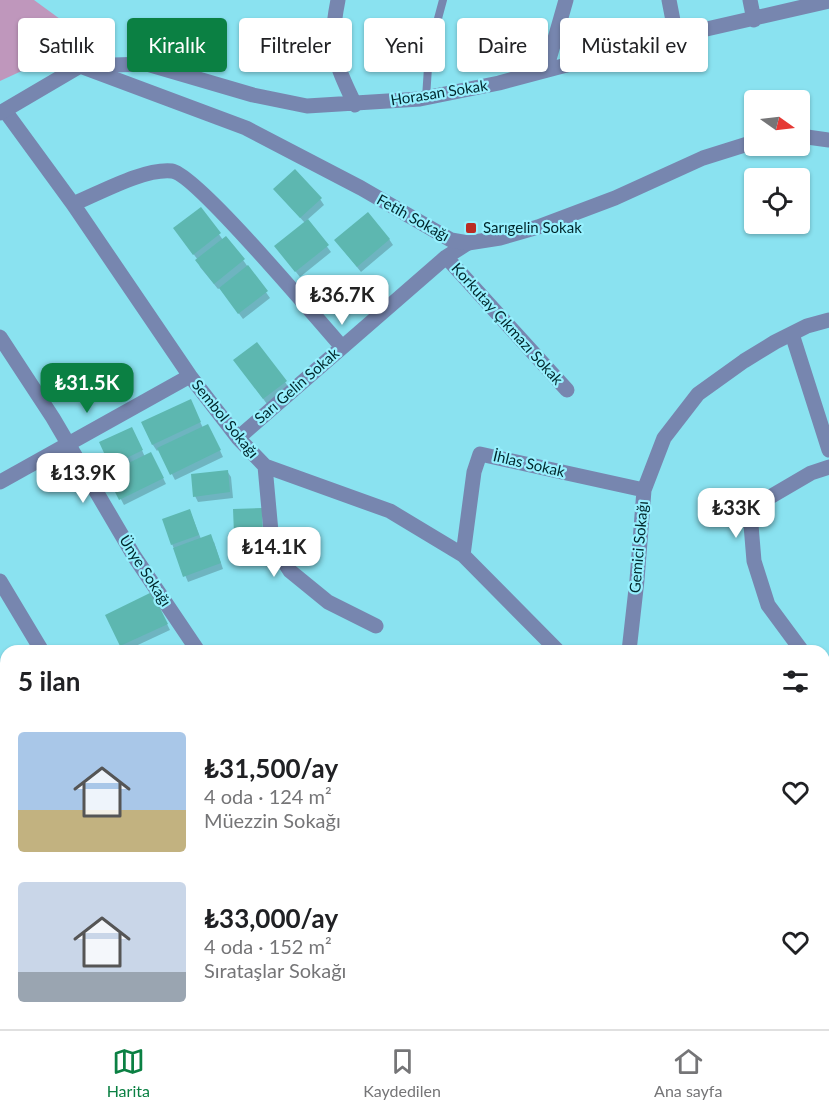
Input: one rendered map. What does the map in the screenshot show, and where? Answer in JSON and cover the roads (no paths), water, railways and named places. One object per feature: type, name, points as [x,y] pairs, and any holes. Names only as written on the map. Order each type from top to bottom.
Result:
[{"type":"street","points":[[338,0],[333,48],[343,78],[356,105]]},
{"type":"street","points":[[548,63],[566,0]]},
{"type":"street","points":[[669,0],[672,18]]},
{"type":"street","points":[[750,0],[754,20]]},
{"type":"street","name":"Horasan Sokak","points":[[708,29],[829,1]]},
{"type":"street","name":"Horasan Sokak","points":[[115,65],[147,64],[253,94],[307,106],[356,105],[426,98],[539,72]]},
{"type":"street","points":[[2,112],[70,72]]},
{"type":"street","name":"Fetih Sokağı","points":[[96,72],[246,128],[361,188],[451,240],[468,243],[500,238],[538,227],[615,198],[703,158],[744,145]]},
{"type":"street","name":"Sembol Sokağı","points":[[2,112],[73,204],[190,376],[238,438],[265,466],[390,511],[463,555],[552,645]]},
{"type":"street","points":[[810,137],[829,140]]},
{"type":"street","points":[[73,204],[147,173],[176,172],[226,216],[342,347]]},
{"type":"street","name":"Sarı Gelin Sokak","points":[[238,438],[446,257],[468,243]]},
{"type":"street","name":"Korkutay Çıkmazı Sokak","points":[[446,257],[567,390]]},
{"type":"street","name":"Gemici Sokağı","points":[[630,645],[644,490],[664,438],[698,394],[744,361],[807,326],[829,320]]},
{"type":"street","points":[[792,334],[829,450]]},
{"type":"street","name":"Ünye Sokağı","points":[[0,337],[53,418],[66,444],[134,556],[194,645]]},
{"type":"street","points":[[0,483],[190,376]]},
{"type":"street","name":"İhlas Sokak","points":[[463,555],[474,471],[480,454],[644,490]]},
{"type":"street","points":[[265,466],[273,543],[290,571],[328,602],[376,626]]},
{"type":"street","points":[[798,645],[768,605],[754,561],[751,525],[763,501],[811,473],[829,467]]},
{"type":"street","points":[[0,581],[38,645]]},
{"type":"lane","points":[[426,98],[429,52],[443,0]]},
{"type":"place","name":"Sarıgelin Sokak","points":[[471,228]]}]
